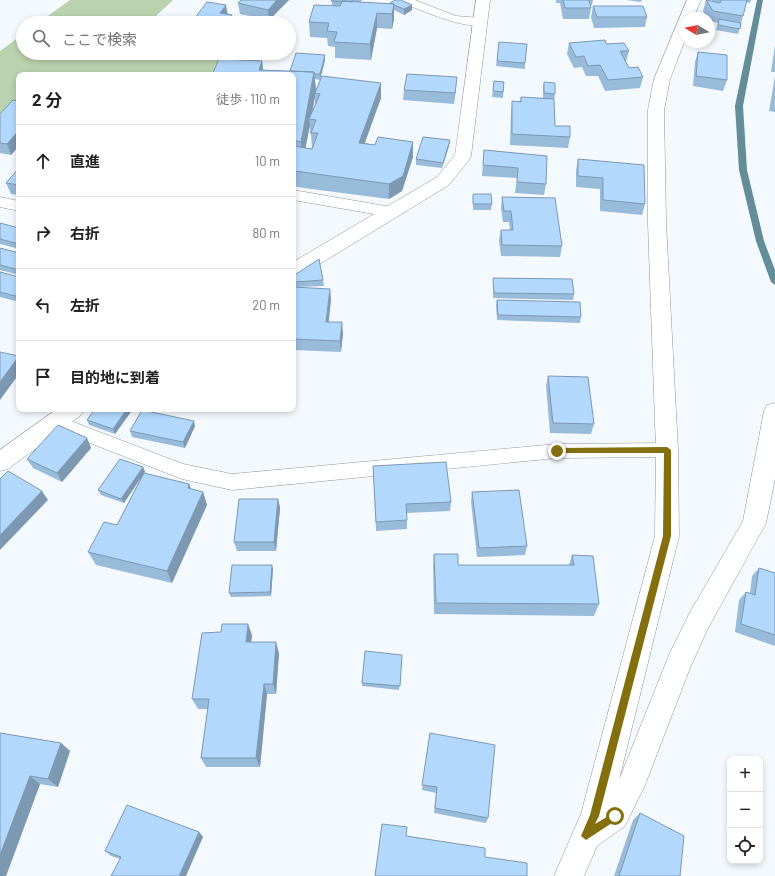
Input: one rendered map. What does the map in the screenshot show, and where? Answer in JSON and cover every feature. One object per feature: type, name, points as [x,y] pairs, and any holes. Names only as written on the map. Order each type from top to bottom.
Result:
[{"type":"street","points":[[296,269],[443,181],[463,156],[483,0]]},
{"type":"street","points":[[689,12],[694,0]]},
{"type":"street","points":[[569,876],[595,816],[667,536],[667,450],[657,223],[656,110],[662,79],[679,37]]},
{"type":"street","points":[[0,462],[69,412]]},
{"type":"street","points":[[586,836],[615,816],[631,785],[678,664],[698,622],[754,523],[764,478],[775,412]]},
{"type":"lane","points":[[405,0],[454,19],[480,22]]},
{"type":"lane","points":[[296,196],[392,212]]},
{"type":"lane","points":[[0,202],[16,205]]},
{"type":"lane","points":[[55,422],[182,471],[232,482],[557,451],[667,450]]},
{"type":"green space","points":[[70,0],[173,0],[157,16],[48,16]]},
{"type":"green space","points":[[16,39],[16,60],[251,60],[253,69],[245,72],[16,72],[16,103],[0,115],[0,51]]},
{"type":"building","points":[[241,0],[277,0],[268,10],[238,3]]},
{"type":"building","points":[[353,0],[352,2],[342,2],[331,1]]},
{"type":"building","points":[[395,0],[401,0],[412,5],[404,9],[390,3]]},
{"type":"building","points":[[563,0],[589,0],[591,8],[565,8]]},
{"type":"building","points":[[706,0],[720,3],[721,0],[747,0],[743,16],[713,11]]},
{"type":"building","points":[[342,1],[394,4],[392,14],[377,13],[370,44],[334,42],[337,32],[327,31],[329,23],[309,22],[314,5],[340,6]]},
{"type":"building","points":[[207,2],[226,5],[220,13],[232,15],[231,16],[196,16]]},
{"type":"building","points":[[593,6],[643,6],[647,17],[597,17]]},
{"type":"building","points":[[719,19],[741,23],[740,29],[718,25]]},
{"type":"building","points":[[605,40],[606,44],[624,43],[629,51],[620,51],[629,68],[638,67],[643,77],[608,80],[600,65],[588,66],[584,56],[576,57],[569,43]]},
{"type":"building","points":[[499,42],[527,44],[525,63],[497,61]]},
{"type":"building","points":[[698,52],[727,55],[727,80],[696,76]]},
{"type":"building","points":[[296,53],[325,55],[320,74],[314,74],[314,72],[290,71],[294,60],[296,60]]},
{"type":"building","points":[[219,60],[240,60],[262,61],[259,70],[314,72],[301,142],[296,141],[296,72],[213,72]]},
{"type":"building","points":[[407,74],[457,77],[455,93],[404,90]]},
{"type":"building","points":[[322,76],[381,83],[359,143],[375,145],[378,137],[413,142],[403,176],[389,184],[296,171],[296,146],[312,149],[318,133],[311,133],[316,120],[309,119],[320,94],[315,93]]},
{"type":"building","points":[[494,81],[504,82],[503,92],[493,91]]},
{"type":"building","points":[[544,82],[555,83],[555,94],[544,93]]},
{"type":"building","points":[[521,97],[554,99],[555,126],[570,126],[570,137],[512,134],[512,101],[521,102]]},
{"type":"building","points":[[13,100],[16,100],[16,134],[7,144],[0,143],[0,114]]},
{"type":"building","points":[[423,137],[450,140],[443,163],[416,159]]},
{"type":"building","points":[[484,150],[547,156],[546,184],[517,182],[518,168],[483,165]]},
{"type":"building","points":[[578,159],[644,165],[645,204],[603,200],[603,178],[578,176]]},
{"type":"building","points":[[16,171],[16,185],[6,183]]},
{"type":"building","points":[[473,194],[491,194],[492,204],[473,204]]},
{"type":"building","points":[[502,197],[555,198],[562,246],[502,245],[501,230],[513,230],[511,211],[504,211]]},
{"type":"building","points":[[0,223],[16,227],[16,243],[0,239]]},
{"type":"building","points":[[0,248],[16,252],[16,269],[0,265]]},
{"type":"building","points":[[319,259],[323,280],[296,282],[296,274]]},
{"type":"building","points":[[0,272],[16,276],[16,296],[0,292]]},
{"type":"building","points":[[493,278],[572,279],[574,294],[494,293]]},
{"type":"building","points":[[296,287],[330,289],[326,322],[342,322],[340,341],[296,339]]},
{"type":"building","points":[[497,300],[580,302],[581,317],[498,315]]},
{"type":"building","points":[[0,352],[16,355],[16,360],[0,382]]},
{"type":"building","points":[[548,376],[588,377],[594,424],[553,423]]},
{"type":"building","points":[[93,412],[125,412],[113,429],[87,420]]},
{"type":"building","points":[[141,412],[151,412],[194,421],[183,442],[130,431]]},
{"type":"building","points":[[58,425],[87,438],[57,473],[27,459]]},
{"type":"building","points":[[120,459],[143,467],[121,499],[98,490]]},
{"type":"building","points":[[446,462],[451,502],[406,504],[407,520],[376,522],[373,466]]},
{"type":"building","points":[[8,471],[42,491],[0,535],[0,479]]},
{"type":"building","points":[[144,473],[189,484],[188,488],[203,492],[167,571],[88,552],[104,522],[117,525]]},
{"type":"building","points":[[519,490],[527,546],[479,548],[472,492]]},
{"type":"building","points":[[239,499],[278,499],[274,542],[234,542]]},
{"type":"building","points":[[434,554],[458,554],[458,565],[574,565],[572,555],[593,556],[599,604],[436,603]]},
{"type":"building","points":[[232,565],[272,565],[270,592],[229,593]]},
{"type":"building","points":[[759,568],[775,573],[775,635],[741,624],[746,592],[755,595]]},
{"type":"building","points":[[222,624],[248,624],[246,642],[276,642],[273,684],[264,684],[256,758],[201,758],[209,699],[192,699],[202,633],[221,632]]},
{"type":"building","points":[[365,651],[402,655],[400,686],[362,683]]},
{"type":"building","points":[[0,733],[61,743],[48,779],[30,776],[0,855]]},
{"type":"building","points":[[430,733],[495,745],[488,818],[435,808],[437,787],[422,785]]},
{"type":"building","points":[[127,805],[199,832],[179,876],[111,876],[121,857],[105,851]]},
{"type":"building","points":[[640,813],[684,836],[680,876],[619,876]]},
{"type":"building","points":[[382,824],[407,827],[406,836],[485,848],[485,857],[527,863],[527,876],[375,876]]},
{"type":"waterway","points":[[760,0],[739,106],[743,170],[760,241],[775,282]]},
{"type":"route","points":[[557,451],[667,450],[667,536],[595,816],[586,836],[615,816]]}]
